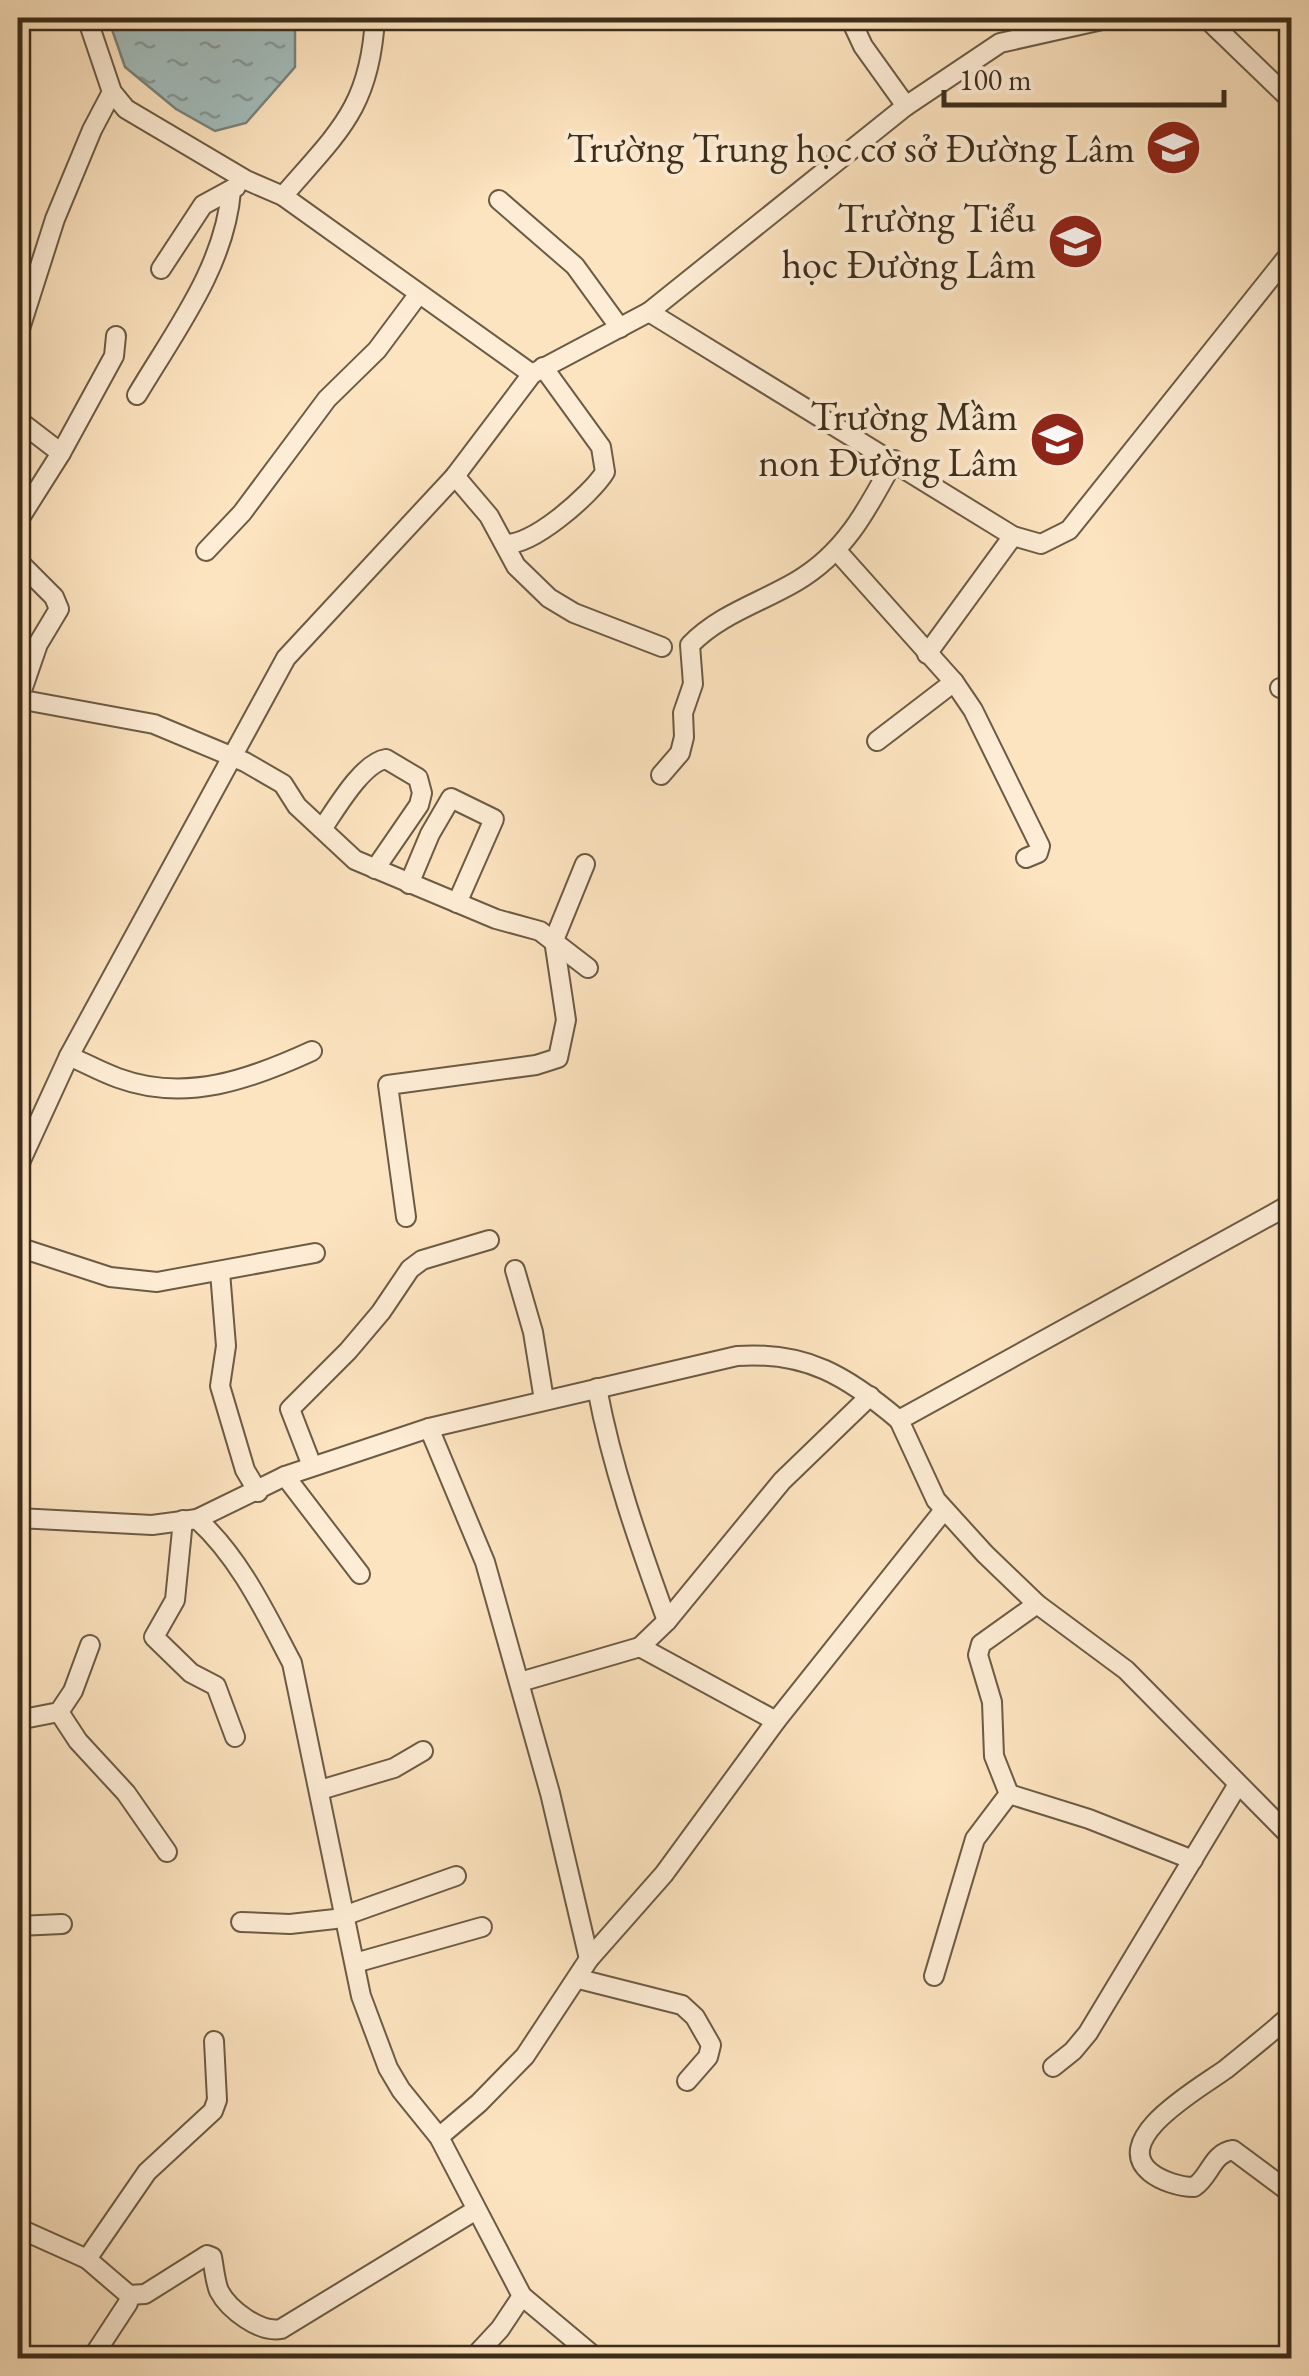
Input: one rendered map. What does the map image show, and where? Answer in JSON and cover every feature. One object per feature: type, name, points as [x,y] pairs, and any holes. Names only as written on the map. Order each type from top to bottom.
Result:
[{"type":"street","points":[[87,18],[112,92],[126,108],[239,185],[283,196],[418,294],[537,370],[601,448],[606,472],[598,484],[563,516],[526,541],[514,546],[504,544]]},
{"type":"street","points":[[283,196],[351,114],[367,80],[376,18]]},
{"type":"street","points":[[850,18],[863,46],[906,106]]},
{"type":"street","points":[[18,1167],[68,1056],[286,658],[455,476],[537,370],[648,312],[906,106],[1000,43],[1111,18]]},
{"type":"street","points":[[1206,18],[1292,102]]},
{"type":"street","points":[[18,335],[56,219],[112,92]]},
{"type":"street","points":[[161,269],[202,205],[239,185]]},
{"type":"street","points":[[137,394],[217,254],[239,185]]},
{"type":"street","points":[[499,200],[575,266],[620,328]]},
{"type":"street","points":[[648,312],[1013,536],[1041,544],[1069,530],[1292,251]]},
{"type":"street","points":[[206,551],[242,513],[328,399],[377,350],[418,294]]},
{"type":"street","points":[[18,521],[114,356],[116,336]]},
{"type":"street","points":[[18,420],[61,453]]},
{"type":"street","points":[[661,775],[680,753],[684,737],[683,713],[692,684],[690,646],[708,626],[799,580],[837,551],[862,517],[894,460]]},
{"type":"street","points":[[455,476],[490,516],[524,576],[558,604],[662,648]]},
{"type":"street","points":[[927,654],[1013,536]]},
{"type":"street","points":[[837,551],[954,682],[981,726],[1040,846],[1038,852],[1026,858]]},
{"type":"street","points":[[18,562],[54,597],[58,609],[38,644],[18,699],[154,724],[245,762],[283,784],[297,806],[355,860],[496,919],[540,931],[588,968]]},
{"type":"street","points":[[876,741],[954,682]]},
{"type":"street","points":[[322,829],[376,760],[386,758],[418,778],[422,792],[419,805],[374,869]]},
{"type":"street","points":[[409,884],[430,834],[451,798],[494,819],[457,903]]},
{"type":"street","points":[[406,1217],[388,1085],[536,1065],[558,1058],[566,1020],[554,940],[585,864]]},
{"type":"street","points":[[68,1056],[121,1080],[194,1090],[262,1074],[312,1050]]},
{"type":"street","points":[[899,1420],[1282,1210],[1292,1200]]},
{"type":"street","points":[[312,1466],[290,1409],[381,1312],[410,1269],[422,1260],[489,1240]]},
{"type":"street","points":[[18,1247],[110,1277],[157,1282],[316,1253]]},
{"type":"street","points":[[515,1270],[533,1332],[544,1400]]},
{"type":"street","points":[[220,1272],[226,1346],[220,1386],[245,1470],[258,1492]]},
{"type":"street","points":[[18,1518],[152,1525],[190,1520],[258,1492],[285,1476],[430,1428],[736,1356],[767,1354],[803,1360],[838,1374],[899,1420],[944,1510],[1037,1604],[1126,1670],[1292,1838]]},
{"type":"street","points":[[597,1388],[618,1478],[667,1621]]},
{"type":"street","points":[[520,1682],[640,1648],[667,1621],[782,1481],[870,1396]]},
{"type":"street","points":[[430,1428],[485,1562],[520,1682],[589,1960]]},
{"type":"street","points":[[285,1476],[360,1574]]},
{"type":"street","points":[[438,2137],[479,2103],[525,2056],[589,1960],[664,1874],[776,1721],[944,1510]]},
{"type":"street","points":[[190,1520],[175,1600],[154,1637],[191,1673],[216,1686],[235,1737]]},
{"type":"street","points":[[190,1520],[221,1540],[269,1615],[292,1663],[361,1996],[388,2068],[400,2090],[438,2137],[522,2296],[589,2356]]},
{"type":"street","points":[[1009,1794],[994,1756],[992,1702],[978,1656],[981,1644],[1037,1604]]},
{"type":"street","points":[[18,1720],[59,1712],[74,1691],[90,1645]]},
{"type":"street","points":[[640,1648],[776,1721]]},
{"type":"street","points":[[59,1712],[78,1742],[126,1794],[167,1852]]},
{"type":"street","points":[[320,1790],[394,1768],[424,1751]]},
{"type":"street","points":[[1053,2067],[1088,2033],[1237,1786]]},
{"type":"street","points":[[1009,1794],[1089,1819],[1193,1860]]},
{"type":"street","points":[[934,1976],[975,1839],[1009,1794]]},
{"type":"street","points":[[241,1922],[290,1924],[346,1915],[456,1876]]},
{"type":"street","points":[[18,1926],[62,1924]]},
{"type":"street","points":[[355,1963],[482,1927]]},
{"type":"street","points":[[579,1979],[682,2005],[696,2017],[710,2044],[708,2056],[687,2081]]},
{"type":"street","points":[[1292,2014],[1162,2115],[1141,2141],[1139,2153],[1144,2167],[1156,2178],[1194,2188],[1219,2156],[1233,2150],[1292,2194]]},
{"type":"street","points":[[88,2260],[147,2172],[213,2111],[218,2100],[214,2040]]},
{"type":"street","points":[[18,2228],[88,2260],[129,2295],[145,2294],[207,2255],[212,2257],[219,2290],[260,2328],[270,2332],[281,2329],[476,2210]]},
{"type":"street","points":[[92,2358],[129,2295]]},
{"type":"street","points":[[473,2358],[500,2329],[522,2296]]},
{"type":"water","points":[[108,18],[295,18],[295,67],[246,123],[215,131],[176,109],[125,67]]},
{"type":"place","name":"Trường Trung học cơ sở Đường Lâm","points":[[1174,148]]},
{"type":"place","name":"Trường Tiểu học Đường Lâm","points":[[1075,241]]},
{"type":"place","name":"Trường Mầm non Đường Lâm","points":[[1057,439]]}]
